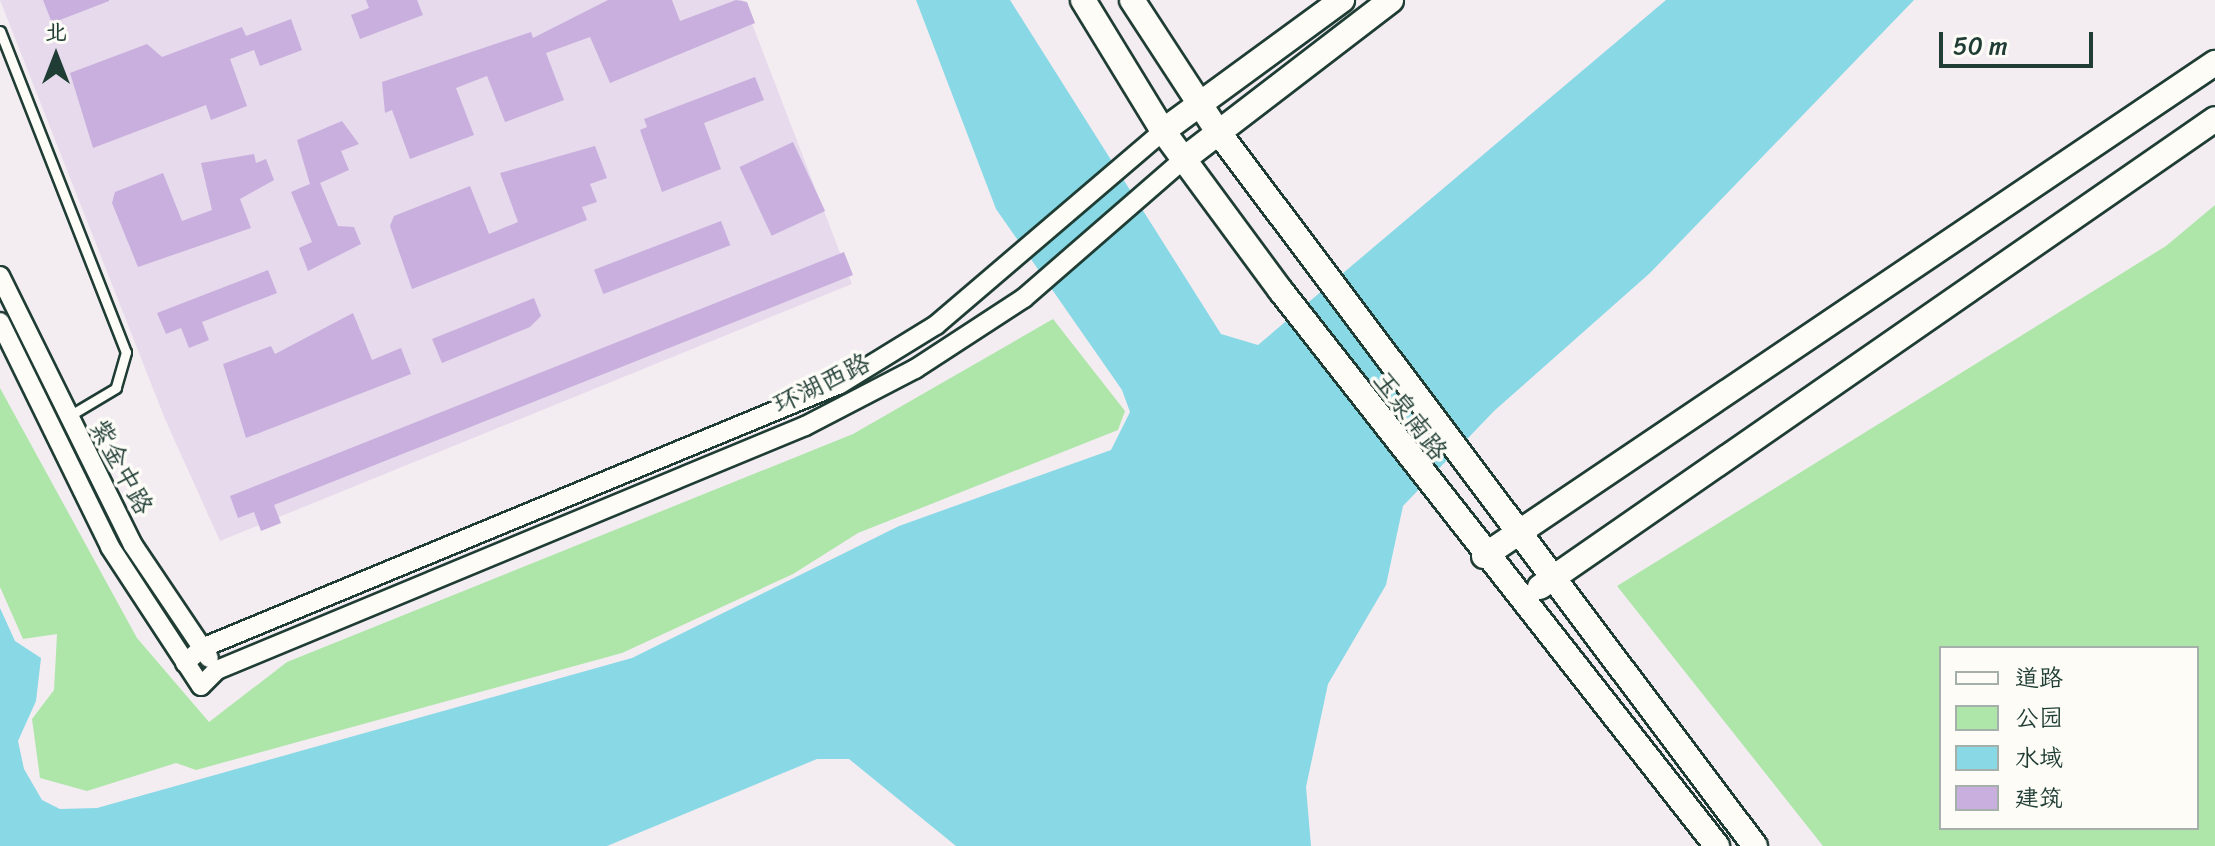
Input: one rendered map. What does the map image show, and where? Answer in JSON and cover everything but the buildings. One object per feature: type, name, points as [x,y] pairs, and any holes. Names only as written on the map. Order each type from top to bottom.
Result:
[{"type":"street","name":"玉泉南路","points":[[1083,0],[1163,131],[1281,291],[1433,493],[1484,556],[1526,600],[1717,846]]},
{"type":"street","name":"玉泉南路","points":[[1132,0],[1196,102],[1464,463],[1521,531],[1549,579],[1755,846]]},
{"type":"street","name":"环湖西路","points":[[185,663],[202,648],[840,384],[936,325],[1140,157],[1163,131],[1196,102],[1342,0]]},
{"type":"street","name":"环湖西路","points":[[201,686],[217,670],[805,426],[915,369],[1024,298],[1216,129],[1391,0]]},
{"type":"street","points":[[1484,556],[2215,63]]},
{"type":"street","points":[[1526,600],[1549,579],[2215,119]]},
{"type":"street","name":"紫金中路","points":[[0,276],[66,418],[133,545],[217,670]]},
{"type":"street","name":"紫金中路","points":[[0,322],[110,547],[201,686]]},
{"type":"lane","points":[[0,31],[126,352],[116,388],[66,418]]},
{"type":"shaded area","points":[[0,0],[743,0],[852,284],[220,541],[165,419]]},
{"type":"green space","points":[[2215,205],[2215,846],[1823,846],[1617,586],[2166,246]]},
{"type":"green space","points":[[1053,319],[1125,411],[1118,430],[858,533],[793,574],[622,653],[196,770],[176,763],[87,791],[40,778],[32,719],[54,690],[57,634],[23,639],[0,587],[0,388],[137,638],[209,722],[287,662],[853,434]]},
{"type":"water","points":[[916,0],[1010,0],[1221,334],[1258,345],[1666,0],[1914,0],[1650,273],[1494,411],[1403,506],[1386,585],[1328,684],[1306,787],[1311,846],[956,846],[849,759],[817,759],[607,846],[0,846],[0,608],[15,641],[41,658],[36,701],[18,741],[24,769],[42,800],[60,809],[97,808],[632,658],[899,526],[1111,450],[1130,412],[1122,390],[996,209]]}]
